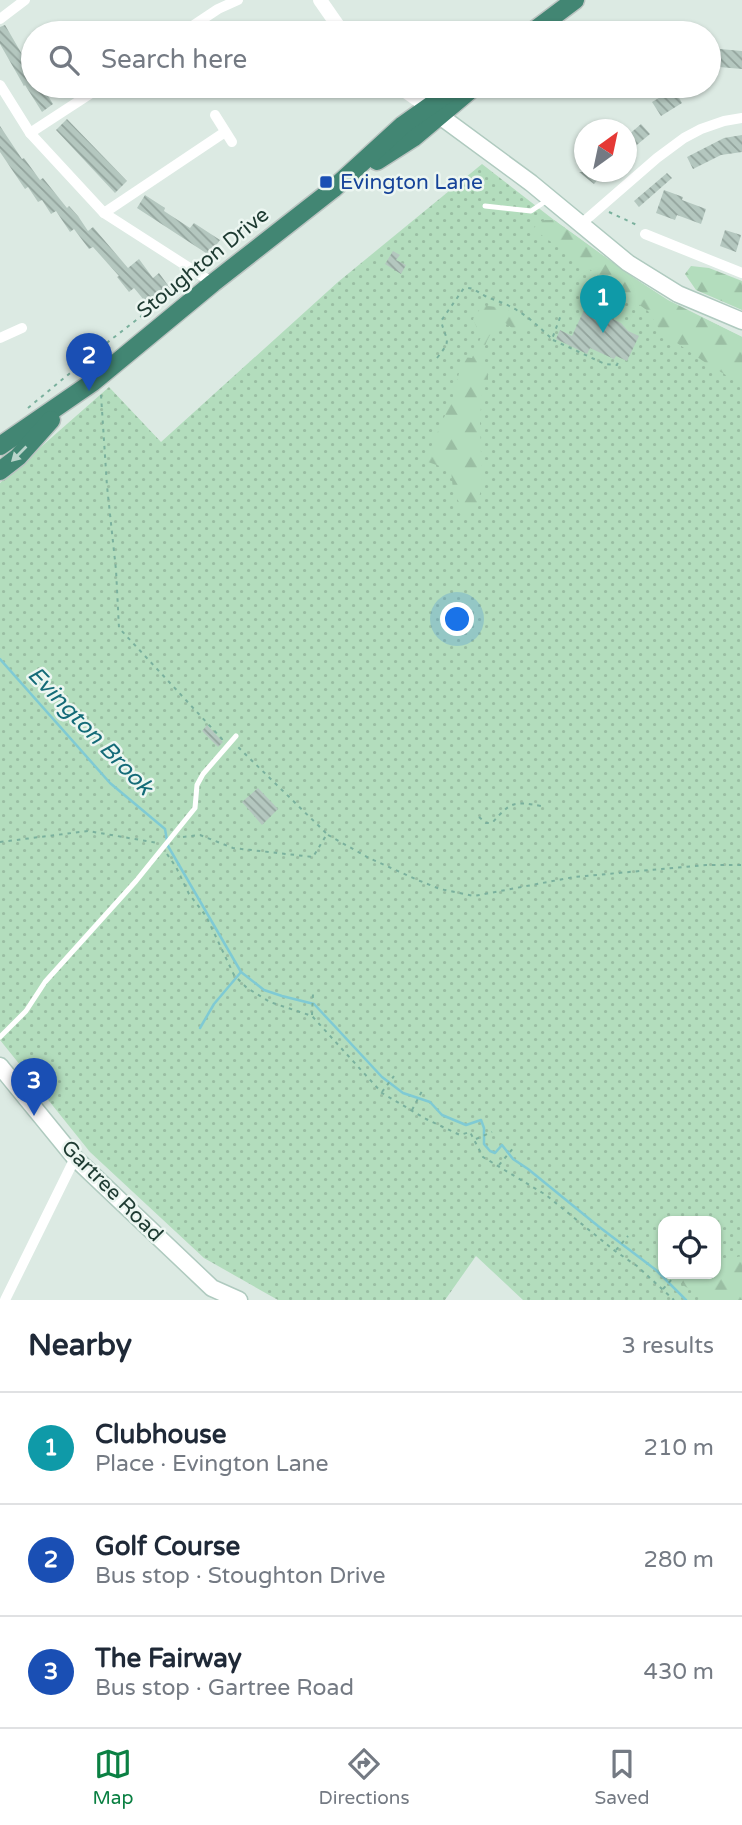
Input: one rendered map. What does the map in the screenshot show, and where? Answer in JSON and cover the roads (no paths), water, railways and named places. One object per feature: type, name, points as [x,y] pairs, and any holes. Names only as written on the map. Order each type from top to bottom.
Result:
[{"type":"highway","points":[[547,21],[575,0]]},
{"type":"highway","points":[[434,112],[447,98]]},
{"type":"highway","points":[[434,112],[456,98]]},
{"type":"highway","name":"Stoughton Drive","points":[[0,446],[99,376],[207,279],[333,190],[413,138],[434,112]]},
{"type":"highway","name":"Stoughton Drive","points":[[0,471],[18,457],[69,399]]},
{"type":"main road","points":[[434,112],[531,183],[628,263],[678,295],[742,321]]},
{"type":"main road","name":"Gartree Road","points":[[0,1066],[75,1158],[212,1288],[239,1300]]},
{"type":"street","points":[[0,19],[25,0]]},
{"type":"street","points":[[200,21],[238,0]]},
{"type":"street","points":[[320,0],[335,21]]},
{"type":"street","points":[[0,85],[30,133],[104,213],[207,279]]},
{"type":"street","points":[[30,133],[84,98]]},
{"type":"street","points":[[415,98],[434,112]]},
{"type":"street","points":[[215,115],[232,142]]},
{"type":"street","points":[[581,224],[684,138],[724,121],[742,118]]},
{"type":"street","points":[[104,213],[225,132]]},
{"type":"street","points":[[645,234],[742,273]]},
{"type":"street","points":[[0,338],[22,328]]},
{"type":"street","points":[[5,1300],[75,1158]]},
{"type":"lane","points":[[485,206],[531,211],[549,199]]},
{"type":"lane","points":[[0,1037],[26,1011],[45,982],[136,881],[195,808],[197,785],[203,774],[236,736]]},
{"type":"waterway","name":"Evington Brook","points":[[0,659],[110,783],[165,829],[168,846],[241,972],[264,990],[314,1004],[382,1077],[403,1093],[430,1102],[442,1115],[466,1125],[481,1120],[484,1144],[490,1151],[495,1153],[502,1145],[513,1159],[656,1270],[686,1300]]},
{"type":"waterway","points":[[200,1028],[214,1004],[241,972]]},
{"type":"place","name":"Evington Lane","points":[[326,182]]},
{"type":"place","name":"Clubhouse","points":[[603,333]]},
{"type":"place","name":"Golf Course","points":[[89,391]]},
{"type":"place","name":"The Fairway","points":[[34,1116]]}]
